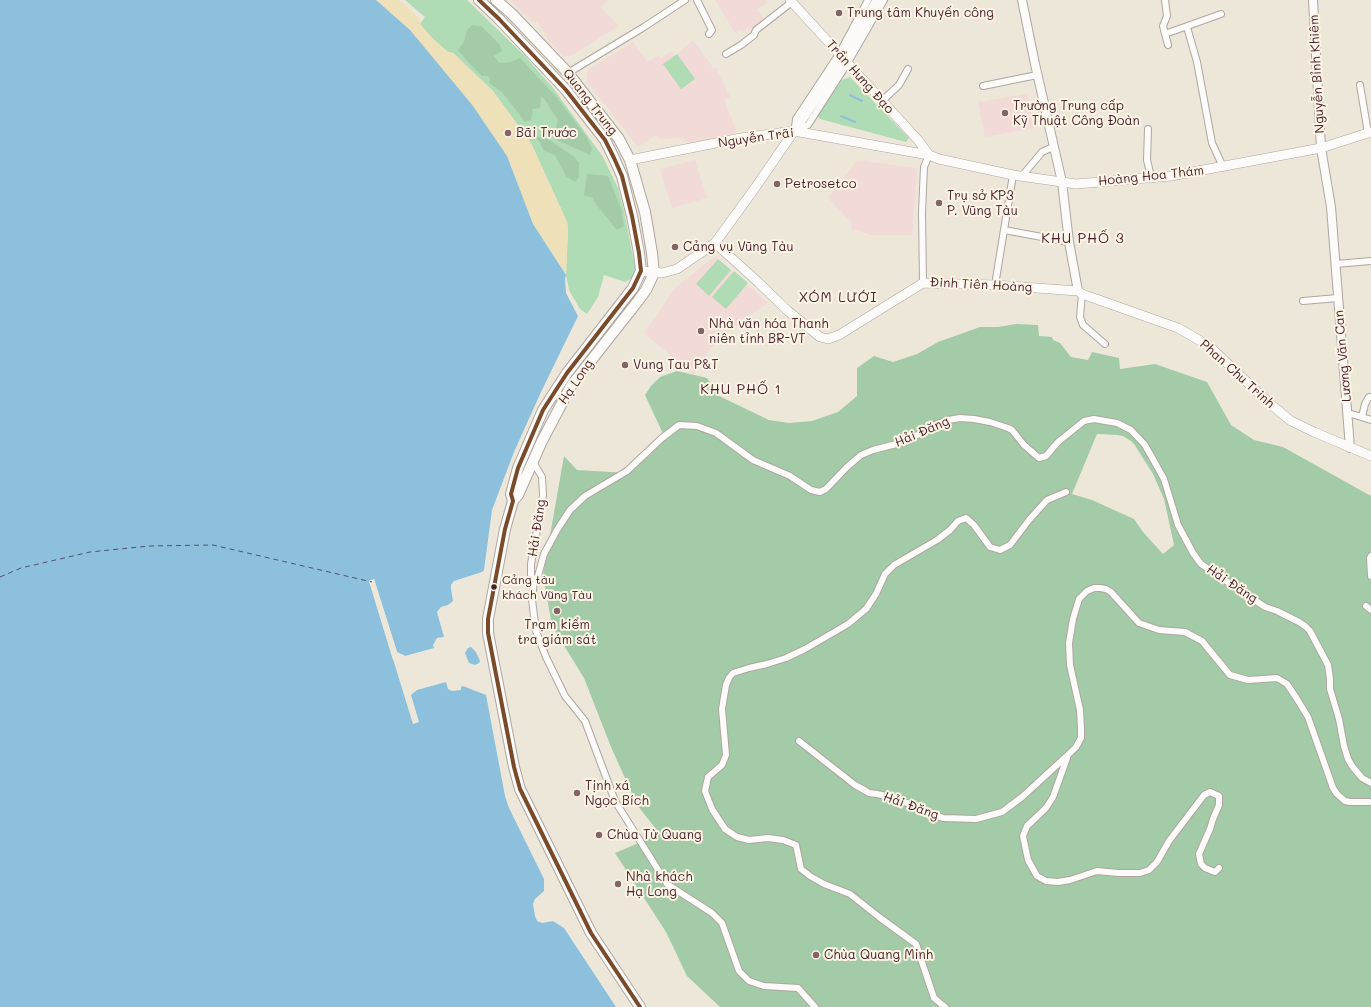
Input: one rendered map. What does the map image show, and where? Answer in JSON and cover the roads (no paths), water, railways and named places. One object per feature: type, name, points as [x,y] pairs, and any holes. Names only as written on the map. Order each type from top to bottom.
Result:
[{"type":"main road","name":"Quang Trung","points":[[479,0],[566,90],[599,132],[610,149],[622,176],[627,194],[637,241],[641,271]]},
{"type":"main road","name":"Quang Trung","points":[[496,0],[512,14],[568,73],[612,130],[630,160],[645,212],[654,273]]},
{"type":"main road","points":[[641,271],[662,273],[677,269],[714,243],[755,188],[843,59],[877,0]]},
{"type":"main road","name":"Trần Hưng Đạo","points":[[790,1],[918,140],[929,155]]},
{"type":"main road","name":"Nguyễn Trãi","points":[[630,160],[741,138],[794,131],[929,155]]},
{"type":"main road","name":"Hoàng Hoa Thám","points":[[929,155],[939,159],[1018,175],[1076,184],[1171,176],[1223,167],[1321,148],[1370,133]]},
{"type":"main road","name":"Đinh Tiên Hoàng","points":[[714,243],[788,311],[820,337],[828,339],[839,335],[923,283],[995,285],[1080,293]]},
{"type":"main road","name":"Hạ Long","points":[[640,1007],[588,928],[530,810],[517,779],[488,633],[488,619],[505,529],[513,501],[518,495],[533,462],[566,384],[633,288],[641,271]]},
{"type":"main road","name":"Hạ Long","points":[[513,501],[511,494],[518,468],[544,410],[638,301],[646,290],[654,273]]},
{"type":"main road","name":"Phan Chu Trinh","points":[[1080,293],[1178,328],[1209,346],[1219,354],[1268,402],[1291,420],[1350,448],[1371,456]]},
{"type":"main road","points":[[523,457],[533,462]]},
{"type":"street","points":[[568,73],[686,0]]},
{"type":"street","points":[[697,0],[712,30],[709,34]]},
{"type":"street","points":[[843,59],[868,0]]},
{"type":"street","points":[[843,59],[884,0]]},
{"type":"street","points":[[1022,0],[1037,75],[1062,182],[1069,242],[1080,293],[1080,317],[1083,325],[1105,344]]},
{"type":"street","points":[[1165,0],[1167,16],[1163,26],[1168,45]]},
{"type":"street","name":"Nguyễn Bỉnh Khiêm","points":[[1312,0],[1321,148]]},
{"type":"street","points":[[726,54],[733,51],[748,40],[754,35],[756,30],[790,1]]},
{"type":"street","points":[[1165,34],[1221,14]]},
{"type":"street","points":[[1187,27],[1197,62],[1212,143],[1223,167]]},
{"type":"street","points":[[882,101],[899,85],[908,70]]},
{"type":"street","points":[[983,86],[1037,75]]},
{"type":"street","points":[[1360,86],[1370,133]]},
{"type":"street","points":[[1148,129],[1147,160],[1151,177]]},
{"type":"street","points":[[995,285],[1004,230],[1018,175],[1042,152],[1053,147]]},
{"type":"street","name":"Lương Văn Can","points":[[1321,148],[1331,207],[1350,448]]},
{"type":"street","points":[[923,283],[922,212],[924,167],[929,155]]},
{"type":"street","points":[[1004,230],[1069,242]]},
{"type":"street","points":[[1336,264],[1371,262]]},
{"type":"street","points":[[1303,301],[1338,298]]},
{"type":"street","points":[[1362,417],[1365,404],[1369,397],[1371,397]]},
{"type":"street","points":[[1348,413],[1371,420]]},
{"type":"street","name":"Hải Đăng","points":[[533,462],[542,477],[543,495],[531,564],[532,576],[534,580],[538,576],[544,554],[570,510],[585,496],[627,470],[662,438],[680,425],[697,426],[716,433],[753,460],[790,476],[811,490],[820,492],[826,489],[861,455],[873,450],[908,441],[930,427],[948,420],[960,418],[974,419],[1008,428],[1012,430],[1024,445],[1039,458],[1046,456],[1058,442],[1084,421],[1094,419],[1109,421],[1131,430],[1145,445],[1164,479],[1178,525],[1202,564],[1265,607],[1299,622],[1310,631],[1328,665],[1330,688],[1348,759],[1362,778],[1371,783]]},
{"type":"street","points":[[945,1007],[934,998],[916,944],[850,894],[824,884],[810,876],[801,868],[796,845],[783,840],[768,838],[749,840],[737,837],[725,829],[712,809],[705,791],[708,777],[722,765],[726,755],[722,709],[726,685],[733,673],[786,658],[805,650],[848,624],[866,609],[876,594],[885,574],[894,566],[937,540],[950,530],[958,521],[966,518],[974,525],[990,547],[1000,550],[1010,545],[1029,520],[1047,500],[1066,492]]},
{"type":"street","points":[[1371,556],[1371,576]]},
{"type":"street","points":[[534,580],[532,600],[536,631],[546,657],[565,696],[585,720],[615,801],[667,884],[712,913],[722,923],[739,971],[749,980],[764,986],[798,988],[815,1007]]},
{"type":"street","name":"Hải Đăng","points":[[799,741],[854,785],[869,793],[895,798],[943,818],[964,820],[976,819],[996,815],[1010,808],[1067,756],[1076,747],[1080,738],[1081,728],[1078,701],[1070,665],[1069,644],[1073,619],[1083,594],[1094,588],[1100,588],[1111,592],[1139,623],[1159,630],[1185,632],[1202,641],[1230,675],[1248,680],[1277,678],[1287,684],[1298,699],[1308,718],[1333,788],[1337,794],[1350,802],[1371,802]]},
{"type":"street","name":"Hải Đăng","points":[[1067,756],[1053,797],[1046,808],[1027,826],[1023,836],[1028,860],[1037,876],[1046,881],[1058,882],[1070,880],[1097,871],[1140,873],[1149,870],[1157,862],[1169,841],[1204,795],[1210,792],[1219,796],[1219,805],[1199,854],[1201,864],[1205,868],[1215,872],[1219,868]]},
{"type":"water","points":[[0,0],[376,0],[410,30],[473,106],[507,156],[533,224],[566,275],[566,293],[578,316],[514,452],[492,510],[484,570],[454,581],[451,585],[453,601],[448,605],[441,607],[437,612],[444,637],[437,638],[433,645],[434,648],[405,656],[397,652],[374,579],[369,581],[413,724],[419,722],[411,695],[417,690],[446,682],[448,689],[452,691],[461,690],[461,687],[463,686],[486,695],[505,796],[509,808],[544,879],[544,891],[535,899],[533,904],[537,921],[542,923],[553,921],[564,928],[616,1007],[0,1007]]},
{"type":"water","points":[[471,647],[476,652],[480,661],[475,665],[469,663],[465,653],[468,648]]},
{"type":"waterway","points":[[850,95],[862,101]]},
{"type":"waterway","points":[[841,116],[855,122]]},
{"type":"place","name":"Trung tâm Khuyến công","points":[[839,13]]},
{"type":"place","name":"Trường Trung cấp Kỹ Thuật Công Đoàn","points":[[1005,113]]},
{"type":"place","name":"Bãi Trước","points":[[508,133]]},
{"type":"place","name":"Petrosetco","points":[[777,184]]},
{"type":"place","name":"Trụ sở KP3 P. Vũng Tàu","points":[[939,203]]},
{"type":"place","name":"Cảng vụ Vũng Tàu","points":[[675,247]]},
{"type":"place","name":"Nhà văn hóa Thanh niên tỉnh BR-VT","points":[[701,331]]},
{"type":"place","name":"Vung Tau P&T","points":[[625,365]]},
{"type":"place","name":"Cảng tàu khách Vũng Tàu","points":[[494,587]]},
{"type":"place","name":"Trạm kiểm tra giám sát","points":[[557,611]]},
{"type":"place","name":"Tịnh xá Ngọc Bích","points":[[577,793]]},
{"type":"place","name":"Chùa Từ Quang","points":[[599,835]]},
{"type":"place","name":"Nhà khách Hạ Long","points":[[618,884]]},
{"type":"place","name":"Chùa Quang Minh","points":[[816,955]]},
{"type":"district","name":"KHU PHỐ 3","points":[[1083,239]]},
{"type":"district","name":"XÓM LƯỚI","points":[[838,298]]},
{"type":"district","name":"KHU PHỐ 1","points":[[741,390]]}]
